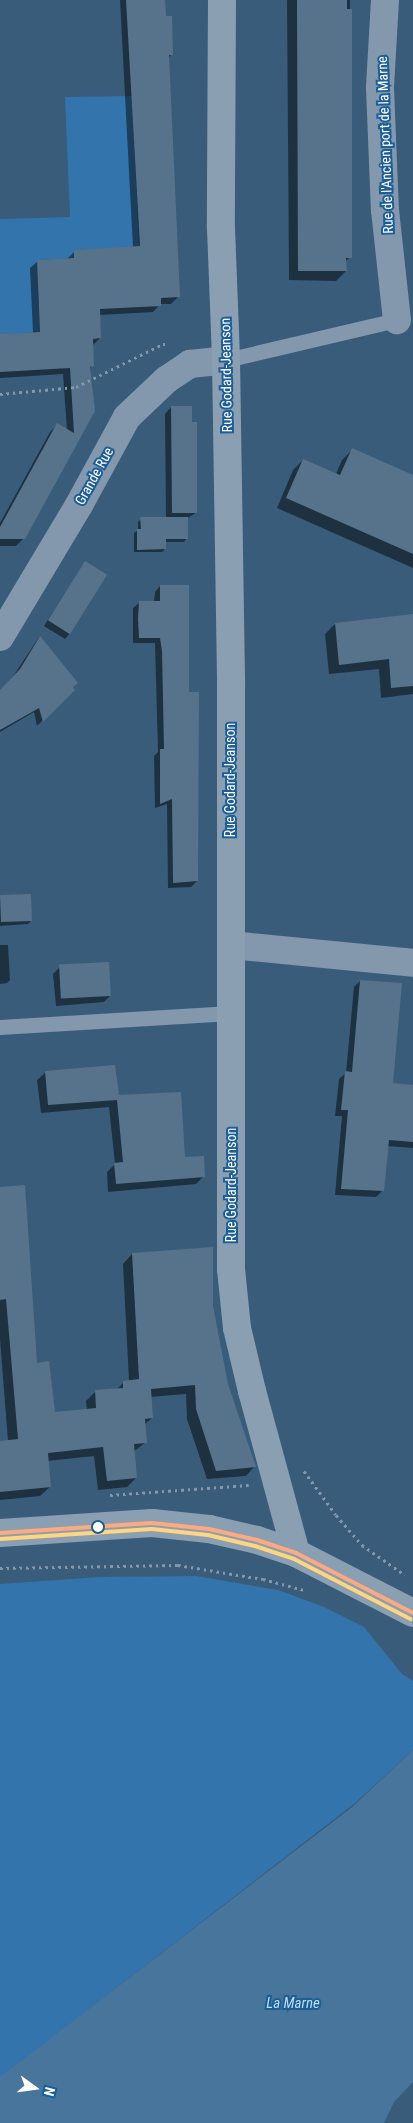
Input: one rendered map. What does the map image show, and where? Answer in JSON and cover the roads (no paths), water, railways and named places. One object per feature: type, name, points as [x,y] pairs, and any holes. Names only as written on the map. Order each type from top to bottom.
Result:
[{"type":"street","name":"Rue Godard-Jeanson","points":[[222,0],[221,228],[226,360],[231,686],[231,1269],[237,1328],[273,1474],[296,1553]]},
{"type":"street","name":"Rue de l'Ancien port de la Marne","points":[[385,0],[380,88],[385,210],[398,320]]},
{"type":"street","points":[[383,30],[397,0]]},
{"type":"street","name":"Grande Rue","points":[[0,637],[79,505],[127,417],[166,380],[190,364],[226,360]]},
{"type":"street","points":[[231,945],[413,963]]},
{"type":"street","points":[[0,1533],[152,1523],[209,1529],[257,1540],[296,1553],[413,1613]]},
{"type":"lane","points":[[226,360],[398,320]]},
{"type":"lane","points":[[0,1027],[231,1014]]},
{"type":"water","name":"La Marne","points":[[413,1750],[413,2082],[394,2102],[384,2123],[0,2123],[0,2077],[351,1808]]}]
